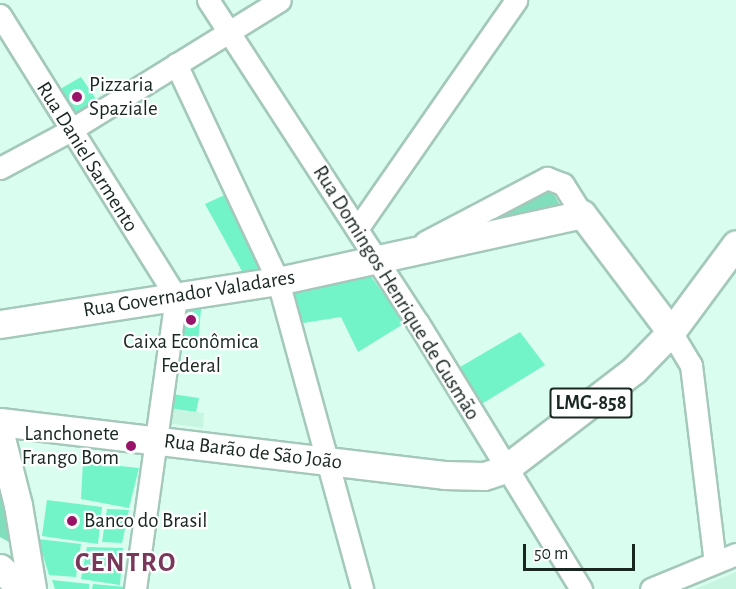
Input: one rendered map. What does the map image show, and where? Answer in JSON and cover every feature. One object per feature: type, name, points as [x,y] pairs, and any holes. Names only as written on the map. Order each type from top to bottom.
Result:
[{"type":"main road","name":"Rua Governador Valadares","points":[[0,324],[278,281],[414,248],[582,214]]},
{"type":"main road","points":[[582,214],[671,332]]},
{"type":"main road","name":"LMG-858","points":[[505,469],[633,370],[671,332],[736,244]]},
{"type":"main road","name":"Rua Barão de São João","points":[[0,422],[468,477],[505,469]]},
{"type":"main road","points":[[0,434],[18,505],[9,573]]},
{"type":"street","name":"Rua Domingos Henrique de Gusmão","points":[[208,0],[376,258],[581,589]]},
{"type":"street","points":[[0,168],[69,131],[279,0]]},
{"type":"street","points":[[357,229],[516,0]]},
{"type":"street","name":"Rua Daniel Sarmento","points":[[0,15],[69,131],[176,297]]},
{"type":"street","points":[[176,64],[278,281],[324,460],[362,589]]},
{"type":"street","points":[[414,248],[547,178],[563,184],[582,214]]},
{"type":"street","points":[[513,195],[525,226]]},
{"type":"street","points":[[135,589],[176,297]]},
{"type":"street","points":[[671,332],[691,365],[715,562]]},
{"type":"street","points":[[651,589],[736,555]]},
{"type":"shaded area","points":[[170,408],[204,413],[203,428],[167,423]]},
{"type":"shaded area","points":[[736,572],[736,589],[695,589]]},
{"type":"green space","points":[[548,184],[561,207],[471,235],[472,220]]},
{"type":"green space","points":[[0,456],[16,546],[0,537]]},
{"type":"building","name":"Pizzaria Spaziale","points":[[81,77],[98,102],[70,119],[55,92]]},
{"type":"building","points":[[229,193],[262,268],[243,273],[205,204]]},
{"type":"building","points":[[367,271],[405,323],[358,352],[341,317],[297,324],[287,285]]},
{"type":"building","name":"Caixa Econômica Federal","points":[[202,299],[198,343],[180,340],[185,300]]},
{"type":"building","points":[[520,332],[545,365],[480,405],[460,367]]},
{"type":"building","points":[[172,394],[199,398],[196,412],[170,408]]},
{"type":"building","points":[[83,462],[139,468],[129,508],[81,499]]},
{"type":"building","name":"Banco do Brasil","points":[[47,500],[102,507],[98,544],[42,536]]},
{"type":"building","points":[[107,509],[129,510],[122,543],[102,542]]},
{"type":"building","points":[[38,539],[81,544],[76,577],[49,575]]},
{"type":"building","points":[[87,547],[123,548],[120,585],[81,579]]},
{"type":"building","points":[[52,580],[89,584],[89,589],[55,589]]},
{"type":"building","points":[[93,584],[126,587],[126,589],[92,589]]},
{"type":"place","name":"Pizzaria Spaziale","points":[[77,97]]},
{"type":"place","name":"Caixa Econômica Federal","points":[[191,320]]},
{"type":"place","name":"Lanchonete Frango Bom","points":[[131,446]]},
{"type":"place","name":"Banco do Brasil","points":[[72,521]]},
{"type":"district","name":"CENTRO","points":[[126,563]]}]
